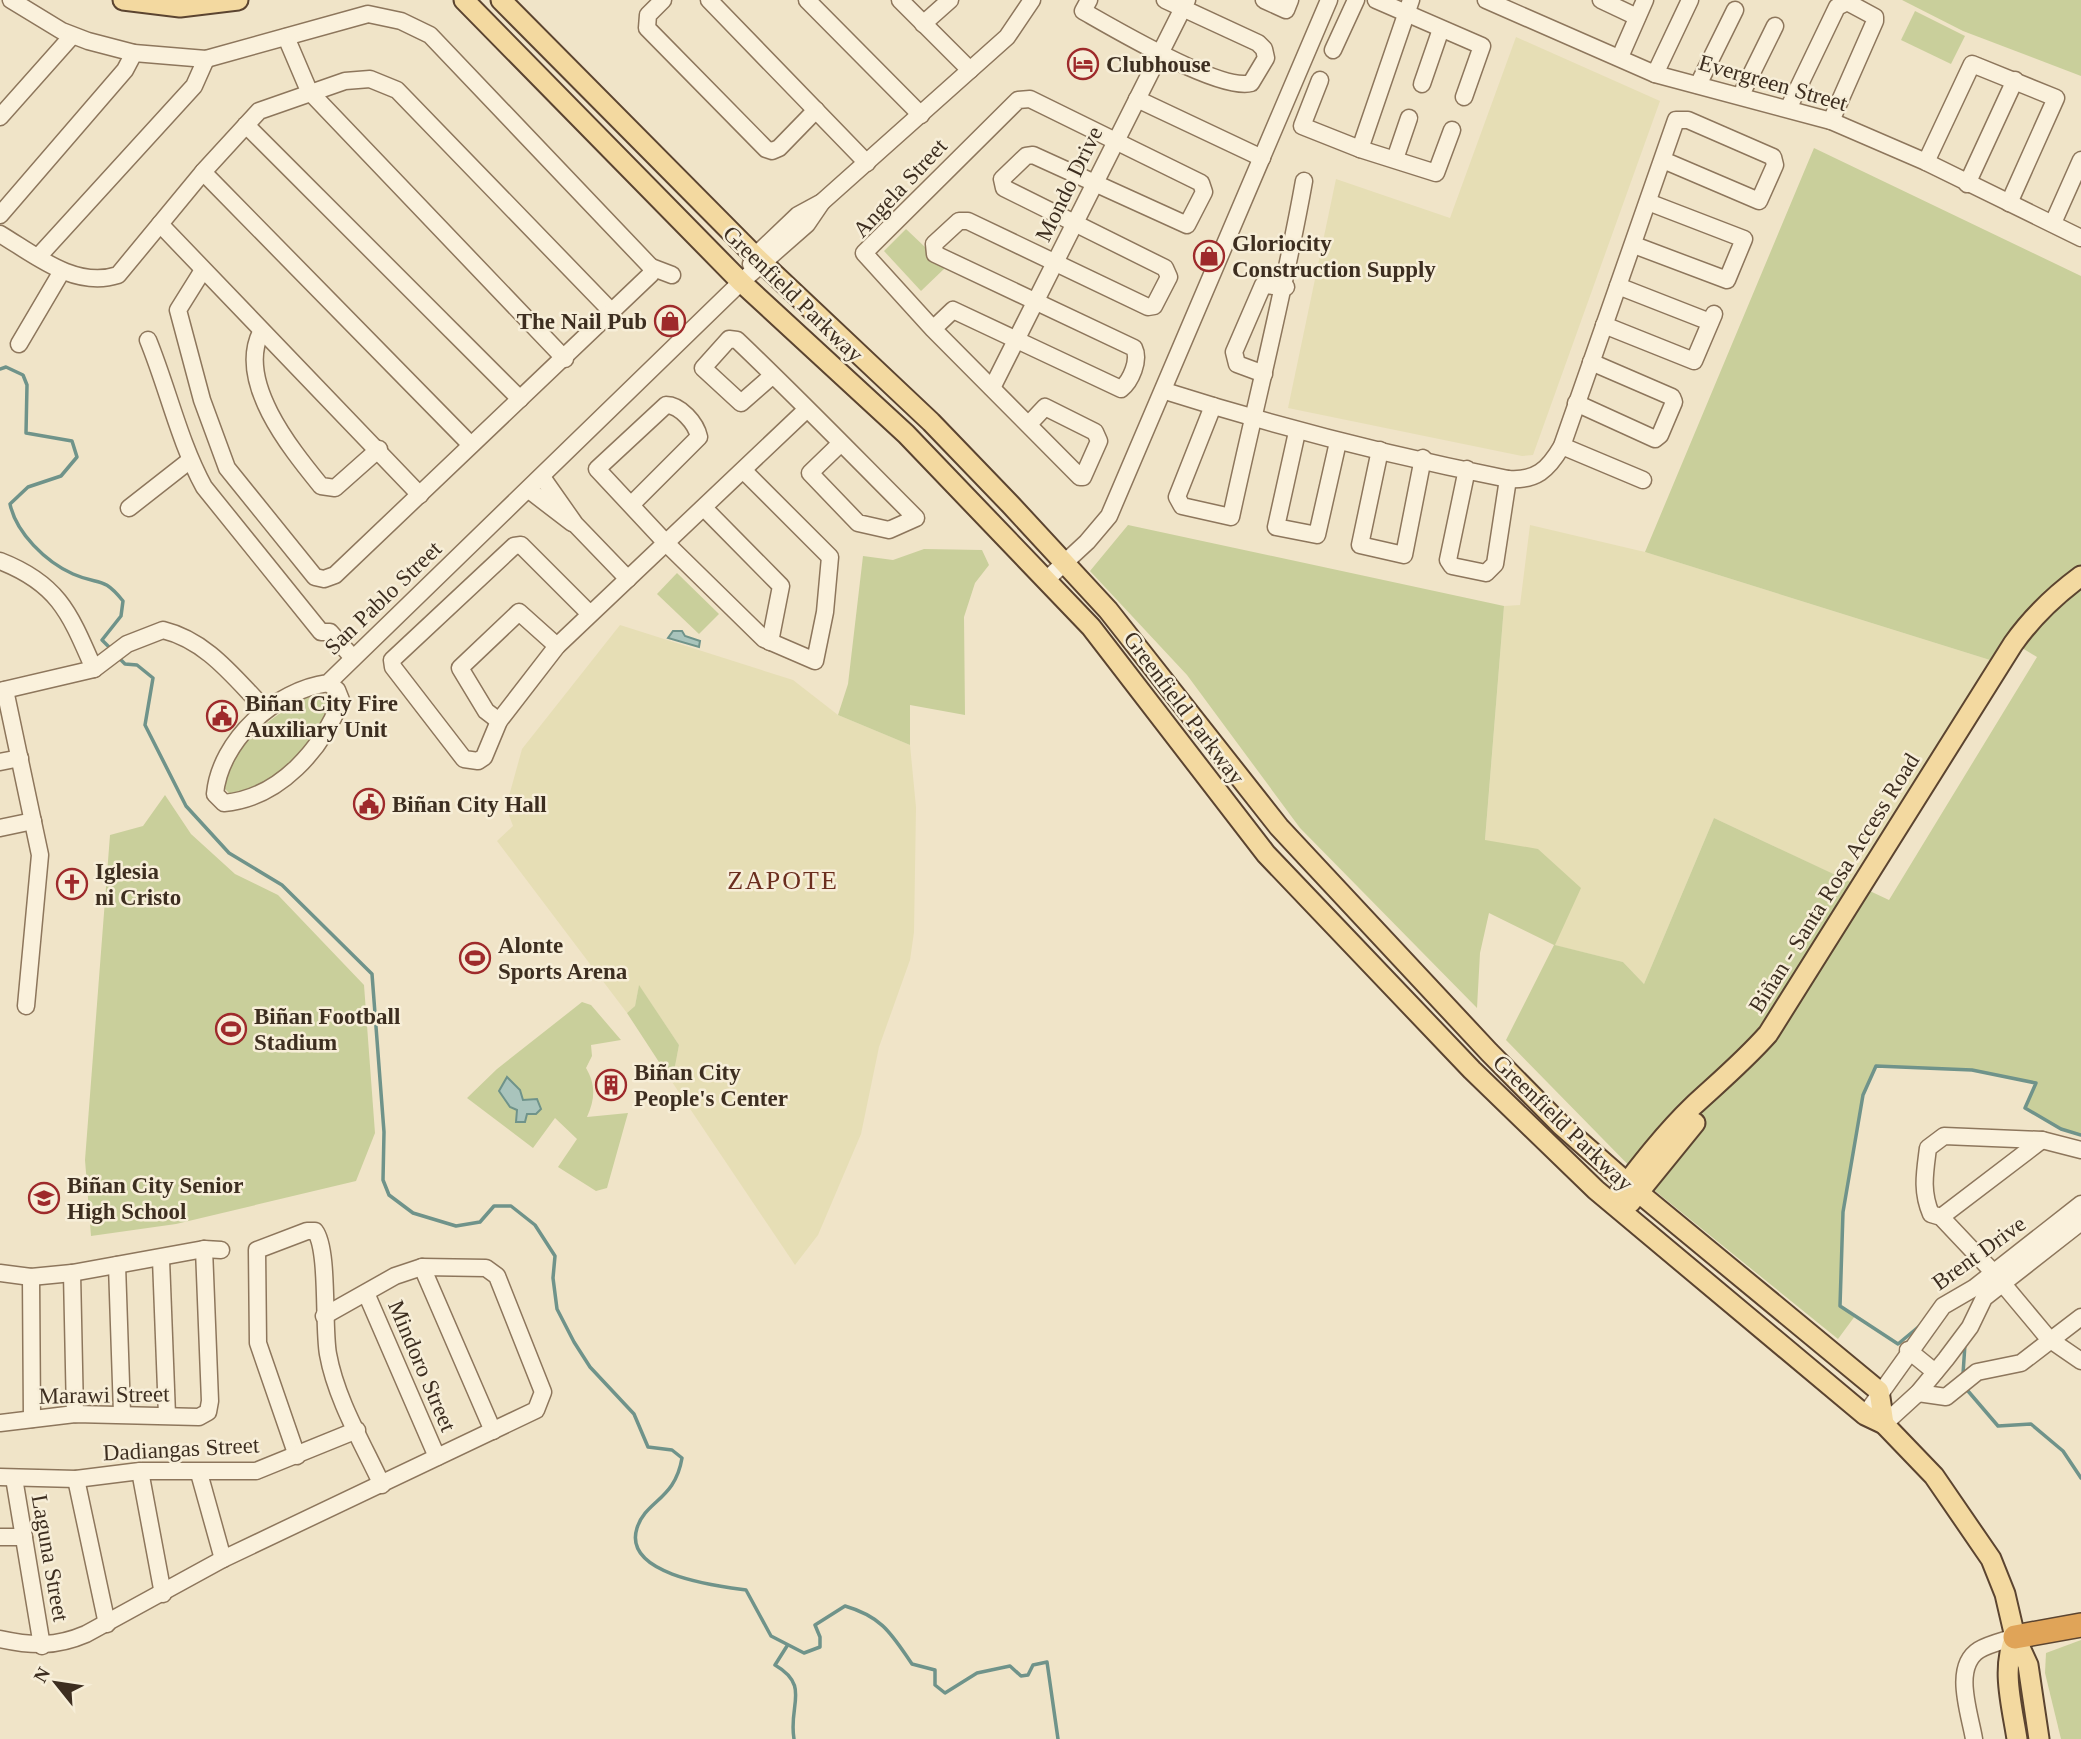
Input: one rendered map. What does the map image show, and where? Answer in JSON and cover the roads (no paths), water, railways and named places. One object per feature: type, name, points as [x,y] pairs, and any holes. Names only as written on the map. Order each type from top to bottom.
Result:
[{"type":"highway","points":[[2015,1637],[2081,1625]]},
{"type":"main road","points":[[123,0],[180,7],[238,0]]},
{"type":"main road","name":"Greenfield Parkway","points":[[464,0],[741,282],[906,435],[1091,627],[1266,853],[1472,1070],[1616,1208],[1865,1415],[1884,1424],[1934,1476],[1982,1542],[1999,1575],[2015,1637],[2028,1665],[2039,1739]]},
{"type":"main road","name":"Greenfield Parkway","points":[[501,0],[759,259],[931,422],[1065,563],[1115,618],[1308,860],[1561,1125],[1632,1188],[1879,1391]]},
{"type":"main road","name":"Biñan - Santa Rosa Access Road","points":[[1616,1208],[1693,1106],[1733,1072],[1768,1034],[1849,913],[2032,625],[2057,593],[2081,576]]},
{"type":"main road","name":"Biñan - Santa Rosa Access Road","points":[[2032,625],[2081,590]]},
{"type":"main road","points":[[1160,715],[1179,701]]},
{"type":"main road","points":[[1795,1358],[1796,1322]]},
{"type":"main road","points":[[1879,1391],[1884,1424]]},
{"type":"main road","name":"Greenfield Parkway","points":[[2015,1637],[2009,1650],[2008,1671],[2017,1739]]},
{"type":"street","points":[[0,7],[6,0]]},
{"type":"street","points":[[11,0],[72,36],[134,52],[206,59],[368,14],[401,21],[430,35],[651,267],[672,275]]},
{"type":"street","points":[[663,0],[648,15],[647,28],[765,149],[772,151],[779,148],[816,110]]},
{"type":"street","points":[[709,0],[867,163]]},
{"type":"street","points":[[807,0],[921,115]]},
{"type":"street","points":[[900,0],[970,70]]},
{"type":"street","points":[[923,24],[950,0]]},
{"type":"street","name":"San Pablo Street","points":[[328,684],[337,690],[341,700],[331,726],[290,774],[259,796],[240,802],[224,803],[215,794],[223,765],[236,743],[266,710],[310,686],[328,684],[741,282],[759,259],[809,223],[822,202],[1007,37],[1032,0]]},
{"type":"street","points":[[1089,0],[1083,11],[1161,53],[1242,86],[1251,83],[1266,58],[1264,49],[1258,43],[1185,4],[1165,0]]},
{"type":"street","points":[[1264,0],[1286,10],[1290,0]]},
{"type":"street","points":[[1046,580],[1109,516],[1165,391],[1329,0]]},
{"type":"street","points":[[1333,50],[1356,0]]},
{"type":"street","points":[[1376,0],[1409,6],[1441,29],[1482,46],[1464,97]]},
{"type":"street","name":"Evergreen Street","points":[[1486,0],[1655,74],[1789,107],[1831,121],[1926,162],[2081,238]]},
{"type":"street","points":[[1601,0],[1637,16]]},
{"type":"street","points":[[1620,57],[1645,0]]},
{"type":"street","points":[[1655,74],[1690,0]]},
{"type":"street","points":[[1789,107],[1836,7],[1847,2],[1875,17],[1875,21],[1831,121]]},
{"type":"street","name":"Mondo Drive","points":[[992,388],[1185,4]]},
{"type":"street","points":[[1360,149],[1409,6]]},
{"type":"street","points":[[1698,85],[1735,10]]},
{"type":"street","points":[[1741,95],[1775,26]]},
{"type":"street","points":[[1422,84],[1441,29]]},
{"type":"street","points":[[0,117],[72,36]]},
{"type":"street","points":[[286,37],[309,91],[565,359]]},
{"type":"street","points":[[0,215],[125,70],[134,52]]},
{"type":"street","points":[[38,257],[194,86],[206,59]]},
{"type":"street","points":[[1926,162],[1972,64],[2056,98],[2008,203]]},
{"type":"street","points":[[0,234],[62,271],[103,280],[118,275],[202,172],[260,111],[309,91],[345,81],[370,79],[397,90],[612,313]]},
{"type":"street","points":[[1320,80],[1301,126],[1360,149],[1436,173],[1452,130]]},
{"type":"street","points":[[1967,184],[2015,80]]},
{"type":"street","name":"Angela Street","points":[[1029,424],[1045,407],[1095,432],[1099,441],[1083,477],[1080,477],[933,329],[864,253],[1018,100],[1030,99],[1115,141]]},
{"type":"street","points":[[1137,99],[1262,158]]},
{"type":"street","points":[[1395,159],[1409,118]]},
{"type":"street","points":[[1165,391],[1297,432],[1508,479],[1528,480],[1543,472],[1562,446],[1676,120],[1688,120],[1773,157],[1775,165],[1759,201],[1663,160]]},
{"type":"street","points":[[246,125],[520,399]]},
{"type":"street","points":[[933,329],[953,310],[1115,389],[1126,386],[1137,359],[1134,348],[935,254],[934,244],[963,220],[1148,307],[1159,302],[1169,277],[1166,268],[1074,225],[1004,188],[1002,179],[1029,155],[1182,225],[1191,222],[1204,192],[1201,183],[1115,141]]},
{"type":"street","points":[[2053,223],[2081,160]]},
{"type":"street","points":[[202,172],[471,445]]},
{"type":"street","points":[[1213,406],[1177,497],[1182,506],[1231,517],[1252,419],[1286,287],[1304,181]]},
{"type":"street","points":[[1634,245],[1727,280],[1744,239],[1648,202]]},
{"type":"street","points":[[160,224],[261,332],[379,449],[420,495]]},
{"type":"street","points":[[203,270],[181,300],[178,310],[202,400],[227,468],[315,577],[324,579],[335,575],[565,359],[651,274],[651,267]]},
{"type":"street","points":[[19,344],[62,271]]},
{"type":"street","points":[[1264,374],[1237,364],[1234,352],[1263,285],[1286,287]]},
{"type":"street","points":[[1604,325],[1694,361],[1712,318],[1618,286]]},
{"type":"street","points":[[261,332],[254,346],[263,396],[283,439],[321,486],[334,488],[379,449]]},
{"type":"street","points":[[148,340],[170,394],[189,461],[204,488],[321,632],[330,632],[353,658]]},
{"type":"street","points":[[1576,402],[1655,439],[1660,435],[1674,402],[1672,397],[1591,362]]},
{"type":"street","points":[[773,375],[806,410],[841,443],[916,518],[889,530],[858,523],[810,473],[841,443]]},
{"type":"street","points":[[631,505],[699,437],[686,416],[673,405],[666,405],[597,469],[667,544],[770,642],[815,661],[830,557],[744,471]]},
{"type":"street","points":[[590,614],[521,545],[514,546],[392,660],[393,667],[464,759],[472,762],[484,757],[499,720],[557,646],[705,509],[806,410]]},
{"type":"street","points":[[1297,432],[1276,527],[1317,535],[1338,442]]},
{"type":"street","points":[[1562,446],[1643,480]]},
{"type":"street","points":[[1380,450],[1360,545],[1404,555],[1423,458]]},
{"type":"street","points":[[128,508],[189,461]]},
{"type":"street","points":[[1467,469],[1448,560],[1451,566],[1486,573],[1495,564],[1508,479]]},
{"type":"street","points":[[542,477],[575,524],[628,579]]},
{"type":"street","points":[[529,490],[575,524]]},
{"type":"street","points":[[705,509],[781,586],[770,642]]},
{"type":"street","points":[[0,561],[29,573],[57,596],[99,666]]},
{"type":"street","points":[[499,720],[486,711],[460,668],[519,612],[557,646]]},
{"type":"street","points":[[26,1006],[40,855],[20,758],[2,690],[99,666],[127,644],[163,630],[193,640],[209,652],[266,710]]},
{"type":"street","points":[[0,762],[20,758]]},
{"type":"street","points":[[0,828],[33,821]]},
{"type":"street","points":[[2081,1150],[2042,1140],[1944,1136],[1928,1148],[1923,1181],[1925,1200],[1931,1214],[1941,1217],[1998,1277],[2049,1339],[2081,1361]]},
{"type":"street","points":[[1941,1217],[2042,1140]]},
{"type":"street","name":"Brent Drive","points":[[1884,1424],[1919,1393],[1970,1327],[1998,1277],[2081,1205]]},
{"type":"street","name":"Brent Drive","points":[[1865,1415],[1879,1391],[1942,1306],[1998,1277],[2081,1223]]},
{"type":"street","points":[[298,1457],[258,1343],[257,1250],[307,1231],[315,1231],[319,1237],[324,1270],[324,1316],[328,1356],[382,1485]]},
{"type":"street","points":[[0,1273],[31,1277],[72,1273],[162,1259],[204,1249],[221,1250]]},
{"type":"street","name":"Marawi Street","points":[[0,1423],[75,1414],[122,1413],[199,1417],[208,1412],[204,1249]]},
{"type":"street","points":[[162,1259],[167,1415]]},
{"type":"street","points":[[117,1265],[122,1413]]},
{"type":"street","points":[[0,1639],[42,1646],[65,1643],[107,1624],[223,1559],[536,1410],[543,1392],[497,1276],[486,1268],[422,1266],[396,1276],[324,1316]]},
{"type":"street","points":[[422,1266],[493,1431]]},
{"type":"street","points":[[72,1273],[75,1414]]},
{"type":"street","points":[[31,1277],[32,1419]]},
{"type":"street","name":"Mindoro Street","points":[[366,1293],[437,1457]]},
{"type":"street","points":[[1919,1393],[1952,1395],[1977,1372],[2021,1363],[2081,1317]]},
{"type":"street","points":[[1909,1350],[1935,1372]]},
{"type":"street","name":"Dadiangas Street","points":[[7,1478],[76,1479],[141,1471],[256,1471],[298,1457],[357,1430]]},
{"type":"street","points":[[141,1471],[163,1594]]},
{"type":"street","points":[[199,1473],[223,1559]]},
{"type":"street","name":"Laguna Street","points":[[7,1478],[24,1537],[42,1646]]},
{"type":"street","points":[[76,1479],[107,1624]]},
{"type":"street","points":[[0,1537],[24,1537]]},
{"type":"street","points":[[1974,1739],[1965,1682],[1966,1667],[1975,1653],[2015,1637]]},
{"type":"water","points":[[673,631],[682,631],[685,636],[700,641],[699,647],[668,638]]},
{"type":"water","points":[[507,1077],[520,1090],[523,1100],[537,1099],[541,1109],[536,1114],[527,1114],[525,1122],[516,1122],[517,1110],[510,1107],[499,1091]]},
{"type":"waterway","points":[[0,369],[6,367],[23,375],[27,385],[26,433],[72,441],[77,457],[61,476],[28,487],[10,504],[13,515],[25,536],[53,562],[82,578],[105,584],[123,601],[121,616],[102,640],[111,649]]},
{"type":"waterway","points":[[118,657],[125,664],[137,665],[153,678],[145,725],[186,806],[229,853],[282,885],[372,974],[384,1132],[383,1180],[389,1195],[413,1213],[456,1226],[480,1222],[494,1206],[511,1206],[535,1225],[555,1256],[553,1278],[557,1309],[574,1342],[590,1367],[634,1414],[648,1447],[672,1450],[682,1458],[673,1483],[647,1511],[637,1528],[636,1544],[644,1557],[657,1567],[675,1575],[746,1590],[771,1636],[804,1653],[820,1647],[820,1637],[815,1625],[845,1606],[858,1610],[885,1628],[912,1664],[935,1670],[935,1685],[945,1693],[977,1673],[1010,1666],[1021,1676],[1028,1675],[1033,1665],[1047,1662],[1058,1739]]},
{"type":"waterway","points":[[1922,1324],[1898,1344],[1840,1306],[1843,1212],[1863,1095],[1876,1066],[1972,1070],[2036,1083],[2025,1108],[2061,1129],[2081,1135]]},
{"type":"waterway","points":[[1963,1374],[1965,1344]]},
{"type":"waterway","points":[[1968,1391],[1998,1426],[2031,1424],[2063,1451],[2081,1478]]},
{"type":"waterway","points":[[787,1646],[775,1665],[786,1673],[795,1689],[794,1739]]},
{"type":"place","name":"Clubhouse","points":[[1083,64]]},
{"type":"place","name":"Gloriocity Construction Supply","points":[[1209,256]]},
{"type":"place","name":"The Nail Pub","points":[[670,321]]},
{"type":"place","name":"Biñan City Fire Auxiliary Unit","points":[[222,716]]},
{"type":"place","name":"Biñan City Hall","points":[[369,804]]},
{"type":"place","name":"Iglesia ni Cristo","points":[[72,884]]},
{"type":"place","name":"Alonte Sports Arena","points":[[475,958]]},
{"type":"place","name":"Biñan Football Stadium","points":[[231,1029]]},
{"type":"place","name":"Biñan City People's Center","points":[[611,1085]]},
{"type":"place","name":"Biñan City Senior High School","points":[[44,1198]]},
{"type":"district","name":"ZAPOTE","points":[[783,880]]}]
